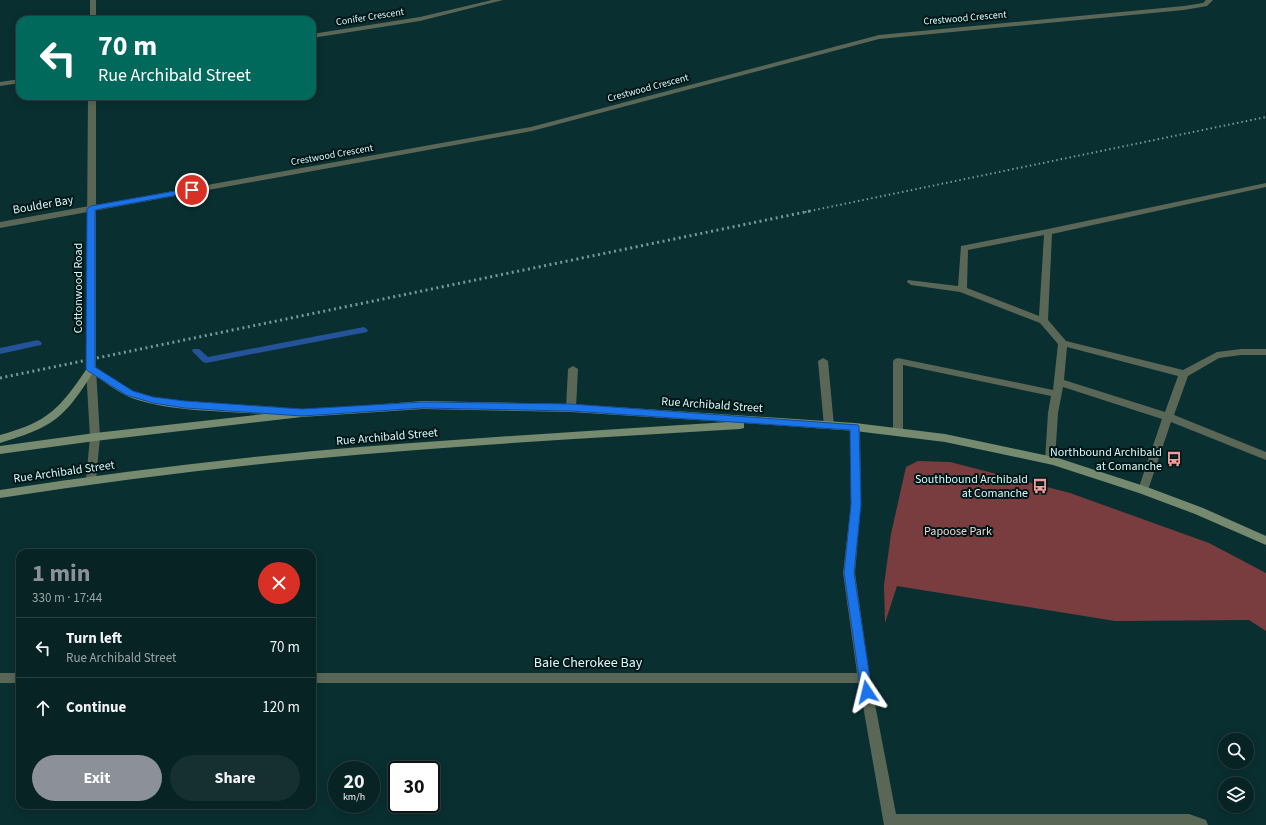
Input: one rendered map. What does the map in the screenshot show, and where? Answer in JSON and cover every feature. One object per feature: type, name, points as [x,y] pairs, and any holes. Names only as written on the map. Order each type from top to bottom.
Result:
[{"type":"main road","points":[[0,439],[25,432],[47,422],[67,404],[91,369],[130,393],[153,400],[185,405],[302,413]]},
{"type":"main road","name":"Rue Archibald Street","points":[[0,450],[95,437],[302,413],[423,405],[571,408],[855,427],[945,438],[1050,460],[1143,490],[1199,511],[1266,541]]},
{"type":"main road","name":"Rue Archibald Street","points":[[0,494],[91,480],[253,461],[412,447],[778,422]]},
{"type":"street","points":[[93,0],[93,16]]},
{"type":"street","name":"Conifer Crescent","points":[[316,35],[420,19],[500,0]]},
{"type":"street","name":"Crestwood Crescent","points":[[91,209],[532,129],[879,38],[913,33],[1184,8],[1205,5],[1210,0]]},
{"type":"street","points":[[0,84],[16,82]]},
{"type":"street","name":"Cottonwood Road","points":[[91,480],[95,437],[91,369],[92,100]]},
{"type":"street","points":[[962,289],[964,248],[1048,232],[1266,185]]},
{"type":"street","name":"Boulder Bay","points":[[0,225],[91,209]]},
{"type":"street","points":[[1043,322],[1048,232]]},
{"type":"street","points":[[911,282],[962,289],[1043,322],[1064,343],[1184,374]]},
{"type":"street","points":[[1050,460],[1053,413],[1064,343]]},
{"type":"street","points":[[1143,490],[1158,443],[1184,374],[1217,355],[1241,352],[1266,352]]},
{"type":"street","points":[[823,361],[829,426]]},
{"type":"street","points":[[898,432],[898,361],[1057,394]]},
{"type":"street","points":[[571,408],[574,369]]},
{"type":"street","points":[[1059,382],[1168,417],[1266,456]]},
{"type":"street","points":[[855,427],[856,504],[849,573],[864,678],[890,823],[1189,821],[1201,825]]},
{"type":"street","points":[[0,678],[16,678]]},
{"type":"street","name":"Baie Cherokee Bay","points":[[316,678],[864,678]]},
{"type":"green space","name":"Papoose Park","points":[[918,461],[950,462],[1070,493],[1209,543],[1266,573],[1266,631],[1249,620],[1115,621],[897,586],[885,623],[884,585],[891,534],[906,467]]},
{"type":"waterway","points":[[196,351],[206,360],[364,330]]},
{"type":"waterway","points":[[0,351],[38,343]]},
{"type":"railway","points":[[805,212],[1266,117]]},
{"type":"railway","points":[[0,378],[810,211]]},
{"type":"place","name":"Northbound Archibald at Comanche","points":[[1174,459]]},
{"type":"place","name":"Southbound Archibald at Comanche","points":[[1040,486]]},
{"type":"route","points":[[192,190],[91,209],[91,369],[130,393],[153,400],[185,405],[302,413],[423,405],[571,408],[855,427],[856,504],[849,573],[867,692]]}]
